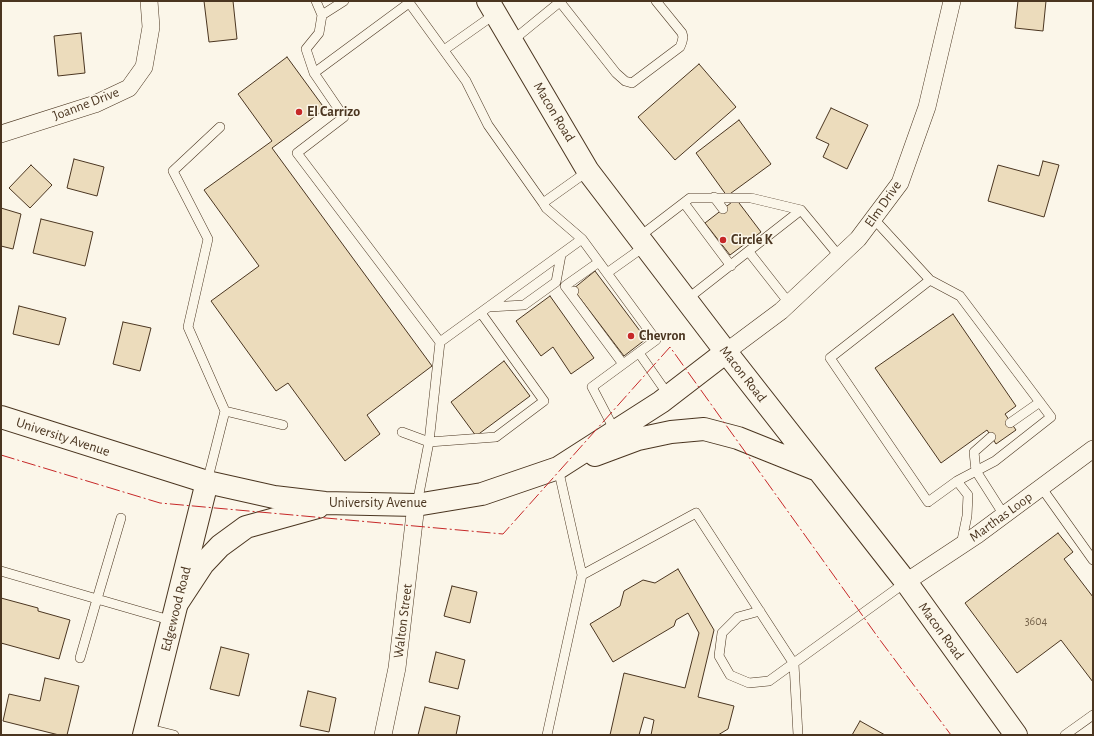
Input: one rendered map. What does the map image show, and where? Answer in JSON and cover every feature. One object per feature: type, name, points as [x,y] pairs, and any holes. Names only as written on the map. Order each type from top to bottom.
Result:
[{"type":"main road","name":"Macon Road","points":[[492,8],[588,171],[726,352],[906,582],[1016,735]]},
{"type":"main road","name":"University Avenue","points":[[1,417],[207,482],[274,497],[325,503],[416,505],[482,494],[558,468],[669,396],[726,352]]},
{"type":"main road","points":[[558,468],[638,439],[671,432],[704,429],[738,438],[818,470]]},
{"type":"main road","name":"Edgewood Road","points":[[145,731],[207,482]]},
{"type":"main road","points":[[175,611],[203,564],[220,546],[246,527],[320,506],[325,503]]},
{"type":"street","name":"Joanne Drive","points":[[1,134],[95,104],[129,88],[144,67],[151,27],[148,1]]},
{"type":"street","name":"Elm Drive","points":[[726,352],[789,303],[858,239],[900,183],[927,107],[952,1]]},
{"type":"street","name":"Marthas Loop","points":[[906,582],[961,546],[1093,449]]},
{"type":"street","name":"Walton Street","points":[[383,735],[397,668],[416,505]]},
{"type":"lane","points":[[316,1],[322,15],[319,33],[306,49],[314,74],[344,117],[297,153],[440,342],[429,442],[416,505]]},
{"type":"lane","points":[[322,15],[344,1]]},
{"type":"lane","points":[[512,41],[561,1],[616,73],[625,81],[632,83],[680,46],[684,37],[656,1]]},
{"type":"lane","points":[[314,74],[409,2],[466,81],[488,125],[546,208],[582,239],[599,262],[603,273],[613,288],[645,331],[656,340],[592,387],[615,431]]},
{"type":"lane","points":[[444,50],[492,8]]},
{"type":"lane","points":[[207,482],[225,411],[188,327],[208,239],[173,171],[220,127]]},
{"type":"lane","points":[[543,203],[588,171]]},
{"type":"lane","points":[[603,273],[642,242],[690,198],[751,198],[801,210],[839,256]]},
{"type":"lane","points":[[714,198],[723,209]]},
{"type":"lane","points":[[684,203],[731,266]]},
{"type":"lane","points":[[686,300],[731,266],[750,247],[801,210]]},
{"type":"lane","points":[[874,218],[930,280],[960,296],[1051,417],[995,461],[957,481],[928,502],[830,358],[930,280]]},
{"type":"lane","points":[[440,342],[582,239]]},
{"type":"lane","points":[[750,247],[789,303]]},
{"type":"lane","points":[[489,307],[524,305],[556,282],[560,255]]},
{"type":"lane","points":[[599,262],[565,286],[572,292],[617,351],[623,364]]},
{"type":"lane","points":[[402,432],[429,442],[496,437],[544,401],[481,313]]},
{"type":"lane","points":[[639,353],[669,396]]},
{"type":"lane","points":[[1010,423],[1040,402]]},
{"type":"lane","points":[[225,411],[283,425]]},
{"type":"lane","points":[[992,437],[974,452],[976,471],[1004,515]]},
{"type":"lane","points":[[547,735],[582,575],[558,468]]},
{"type":"lane","points":[[957,481],[968,495],[967,516],[961,546]]},
{"type":"lane","points":[[1041,487],[1093,560]]},
{"type":"lane","points":[[582,575],[696,513],[794,664],[798,735]]},
{"type":"lane","points":[[80,658],[96,599],[121,518]]},
{"type":"lane","points":[[1,571],[96,599],[175,611]]},
{"type":"lane","points":[[760,611],[738,617],[722,633],[719,656],[730,675],[749,683],[769,681],[906,582]]},
{"type":"lane","points":[[1065,735],[1093,715]]},
{"type":"lane","points":[[145,731],[174,735]]},
{"type":"building","points":[[204,1],[233,1],[237,39],[209,42]]},
{"type":"building","points":[[1018,1],[1046,1],[1043,31],[1015,28]]},
{"type":"building","points":[[81,33],[85,73],[58,76],[54,36]]},
{"type":"building","points":[[287,57],[325,109],[272,148],[432,366],[367,415],[380,434],[345,461],[288,383],[276,391],[211,301],[259,266],[204,190],[272,141],[238,94]]},
{"type":"building","points":[[699,64],[736,107],[675,160],[638,117]]},
{"type":"building","points":[[831,108],[868,125],[847,169],[823,157],[829,144],[816,138]]},
{"type":"building","points":[[739,120],[771,164],[727,196],[696,153]]},
{"type":"building","points":[[74,159],[104,167],[97,196],[67,188]]},
{"type":"building","points":[[1043,161],[1059,165],[1044,217],[988,201],[998,165],[1039,176]]},
{"type":"building","points":[[31,165],[52,185],[30,208],[9,188]]},
{"type":"building","points":[[736,199],[761,232],[730,255],[705,223]]},
{"type":"building","points":[[1,208],[21,214],[13,249],[1,246]]},
{"type":"building","points":[[41,219],[93,232],[85,266],[33,253]]},
{"type":"building","points":[[595,271],[646,339],[624,356],[573,289]]},
{"type":"building","points":[[550,296],[594,358],[571,374],[553,347],[541,356],[516,321]]},
{"type":"building","points":[[19,306],[66,318],[59,345],[13,334]]},
{"type":"building","points":[[953,314],[1016,406],[1005,414],[1016,430],[996,444],[987,430],[941,463],[875,368]]},
{"type":"building","points":[[123,322],[151,328],[140,371],[113,364]]},
{"type":"building","points":[[504,361],[530,396],[476,436],[451,402]]},
{"type":"building","points":[[1058,533],[1073,552],[1064,559],[1093,597],[1093,682],[1061,640],[1017,673],[965,603]]},
{"type":"building","points":[[678,569],[714,630],[698,697],[734,706],[728,729],[718,735],[651,735],[654,720],[644,717],[639,735],[610,735],[624,673],[685,688],[699,633],[688,613],[676,620],[674,626],[613,662],[590,624],[620,606],[624,591],[643,580],[655,583]]},
{"type":"building","points":[[452,586],[477,592],[470,623],[444,616]]},
{"type":"building","points":[[1,598],[38,608],[38,611],[70,620],[59,659],[1,643]]},
{"type":"building","points":[[221,647],[249,654],[239,696],[210,689]]},
{"type":"building","points":[[436,652],[465,660],[458,689],[429,682]]},
{"type":"building","points":[[45,678],[79,686],[67,735],[59,735],[3,721],[9,694],[40,701]]},
{"type":"building","points":[[308,691],[336,698],[329,732],[300,726]]},
{"type":"building","points":[[425,707],[460,716],[456,735],[418,735]]},
{"type":"building","points":[[860,721],[885,735],[852,735]]},
{"type":"power","points":[[1,455],[160,503],[503,534],[670,347],[880,640],[951,735]]},
{"type":"place","name":"El Carrizo","points":[[299,112]]},
{"type":"place","name":"Circle K","points":[[723,240]]},
{"type":"place","name":"Chevron","points":[[631,336]]}]
